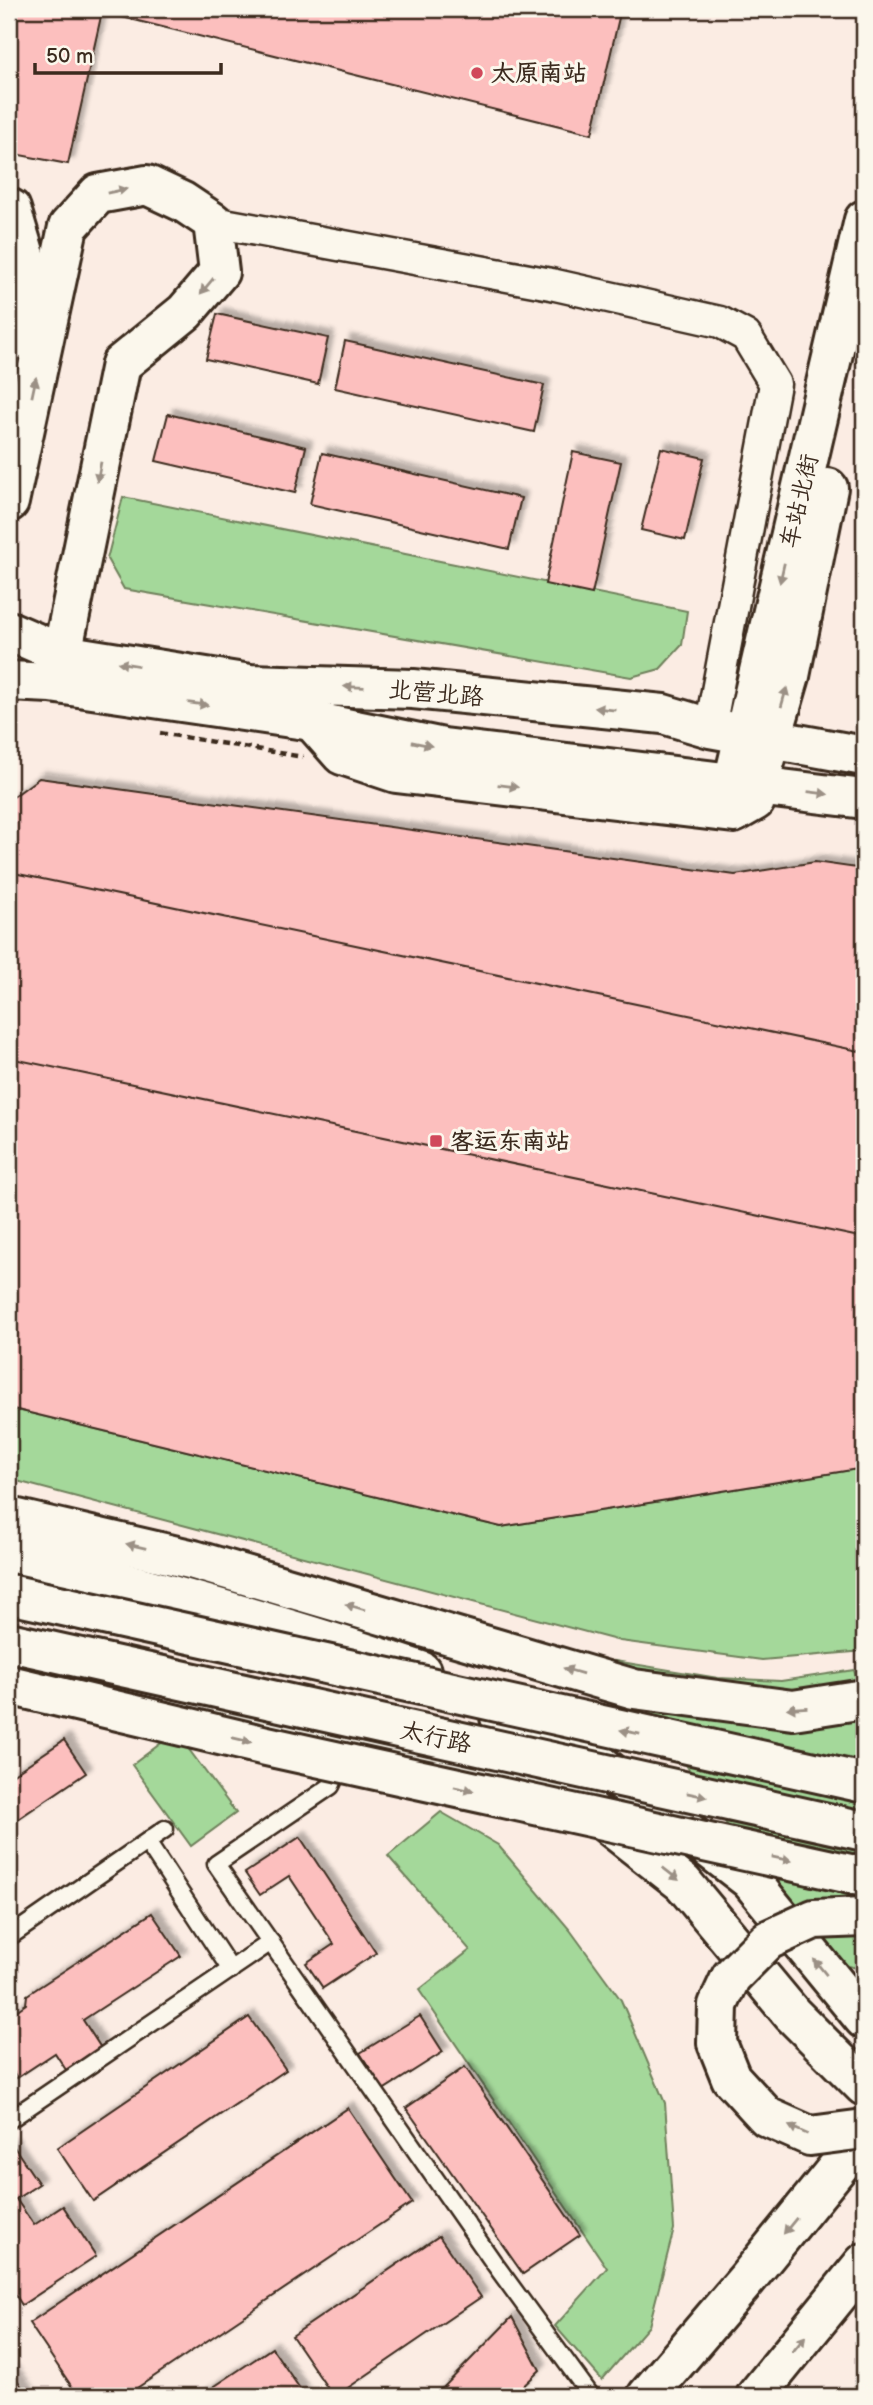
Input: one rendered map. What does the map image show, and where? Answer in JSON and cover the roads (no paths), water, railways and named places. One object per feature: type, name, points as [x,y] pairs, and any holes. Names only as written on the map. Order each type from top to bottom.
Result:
[{"type":"main road","points":[[9,502],[68,227],[98,194],[147,184],[183,202],[213,222],[219,272],[185,312],[121,364],[62,654]]},
{"type":"main road","points":[[9,208],[26,259],[9,341]]},
{"type":"main road","name":"车站北街","points":[[745,784],[742,734],[864,220]]},
{"type":"main road","points":[[742,734],[790,676],[864,313]]},
{"type":"main road","name":"北营北路","points":[[9,631],[62,654],[250,684],[413,689],[663,714],[742,734],[864,756]]},
{"type":"main road","name":"北营北路","points":[[9,681],[51,683],[312,721],[444,748],[864,799]]},
{"type":"main road","points":[[657,774],[686,763],[695,744],[686,730],[663,714]]},
{"type":"main road","points":[[312,721],[342,755],[396,773],[734,813],[755,800],[745,784]]},
{"type":"main road","points":[[9,1517],[194,1560],[634,1689],[793,1710],[864,1699]]},
{"type":"main road","points":[[9,1552],[126,1581],[348,1647],[548,1714]]},
{"type":"main road","points":[[9,1572],[156,1606],[567,1739],[750,1880],[864,2019]]},
{"type":"main road","name":"太行路","points":[[9,1594],[864,1783]]},
{"type":"main road","name":"太行路","points":[[9,1642],[864,1832]]},
{"type":"main road","points":[[9,1665],[352,1738],[460,1756],[572,1796],[683,1883],[792,2014],[864,2086]]},
{"type":"main road","points":[[9,1685],[262,1745],[864,1877]]},
{"type":"main road","points":[[864,1917],[814,1919],[768,1940],[731,1977],[718,2005],[717,2043],[732,2078],[767,2117],[810,2136],[864,2129]]},
{"type":"main road","points":[[647,2396],[864,2135]]},
{"type":"main road","points":[[764,2389],[864,2263]]},
{"type":"street","points":[[213,222],[551,284],[720,322],[746,336],[775,384],[742,734]]},
{"type":"lane","points":[[352,1738],[331,1787],[216,1864],[494,2263],[591,2396]]},
{"type":"lane","points":[[9,1937],[165,1829]]},
{"type":"lane","points":[[147,1842],[231,1970]]},
{"type":"lane","points":[[10,2117],[271,1942]]},
{"type":"place","name":"太原南站","points":[[477,73]]},
{"type":"place","name":"客运东南站","points":[[436,1141]]}]
